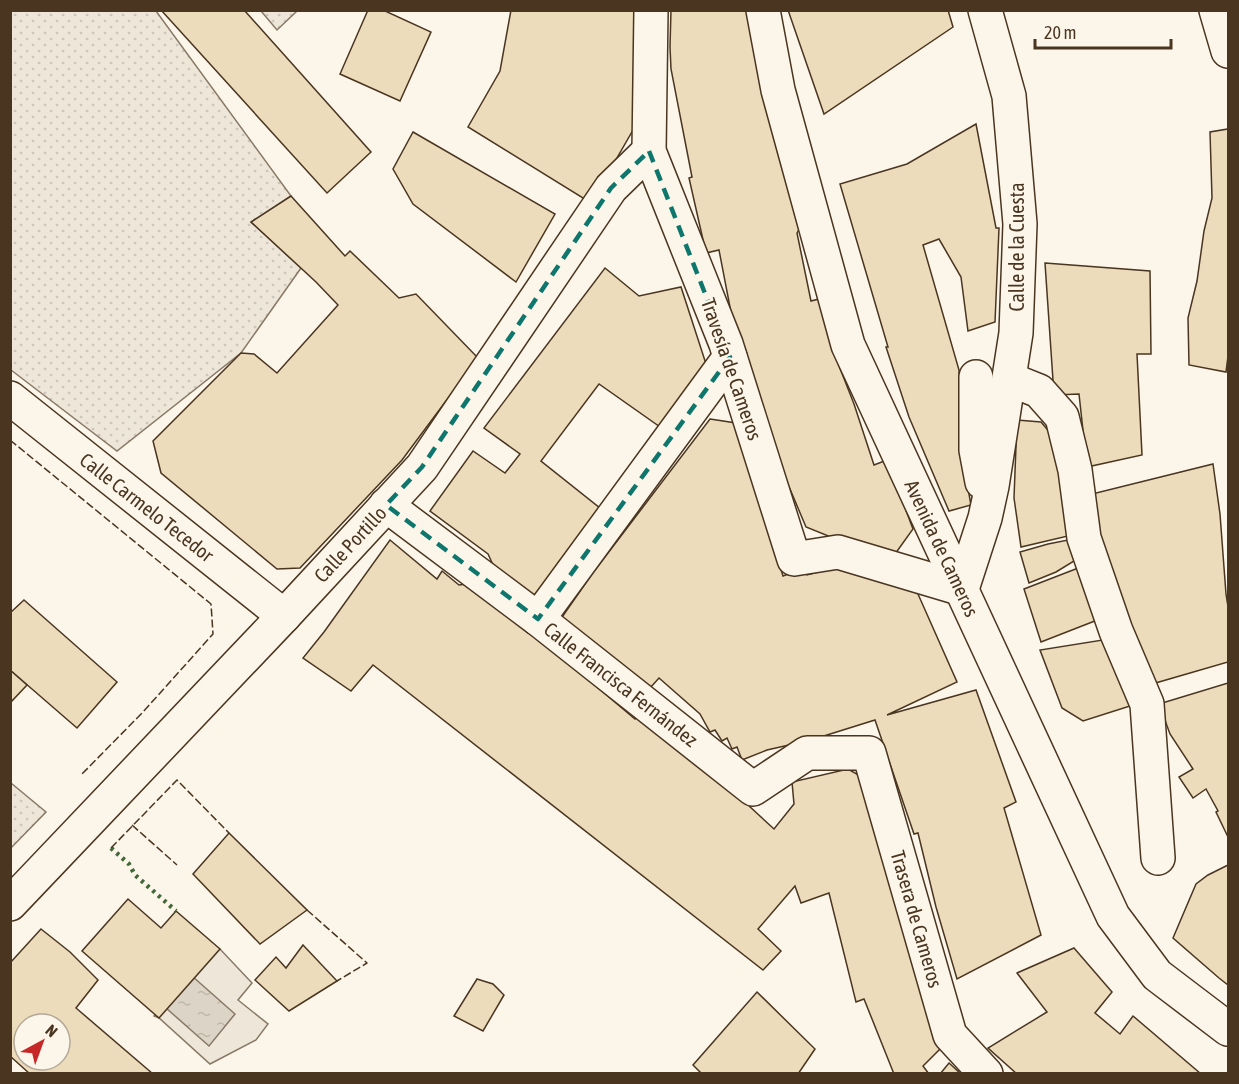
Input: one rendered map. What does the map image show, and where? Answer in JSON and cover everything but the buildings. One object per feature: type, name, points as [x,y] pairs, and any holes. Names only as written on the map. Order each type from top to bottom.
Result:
[{"type":"street","name":"Travesía de Cameros","points":[[651,10],[649,151],[730,357],[794,559],[838,552],[962,589]]},
{"type":"street","name":"Avenida de Cameros","points":[[762,10],[778,90],[848,345],[1113,916],[1157,975],[1228,1029]]},
{"type":"street","name":"Calle de la Cuesta","points":[[962,589],[985,518],[992,486],[1016,333],[1020,224],[1009,96],[985,10]]},
{"type":"street","points":[[1216,10],[1228,51]]},
{"type":"street","name":"Calle Portillo","points":[[10,904],[284,616],[422,467],[611,188],[649,151]]},
{"type":"street","points":[[538,619],[730,357]]},
{"type":"street","points":[[976,377],[976,450],[985,518]]},
{"type":"street","points":[[1009,379],[1039,391],[1062,417],[1076,470],[1084,538],[1116,631],[1147,704],[1158,858]]},
{"type":"street","name":"Calle Carmelo Tecedor","points":[[10,398],[284,616]]},
{"type":"street","name":"Calle Francisca Fernández","points":[[386,505],[538,619],[753,789],[807,753],[869,753]]},
{"type":"street","name":"Trasera de Cameros","points":[[869,753],[950,1035],[986,1074]]},
{"type":"highlighted area","points":[[649,151],[730,357],[538,619],[386,505],[422,467],[611,188]]},
{"type":"shaded area","points":[[10,11],[156,11],[291,196],[251,222],[301,268],[241,353],[117,451],[11,370]]},
{"type":"shaded area","points":[[261,11],[297,11],[277,30]]},
{"type":"shaded area","points":[[11,783],[46,812],[11,848]]},
{"type":"shaded area","points":[[213,945],[220,949],[252,983],[238,1000],[268,1024],[256,1040],[210,1064],[154,1016]]},
{"type":"water","points":[[192,976],[235,1014],[209,1046],[166,1008]]},
{"type":"hedge","points":[[111,848],[129,864],[135,875],[176,911]]},
{"type":"fence","points":[[10,440],[211,604],[213,634],[143,712],[82,774]]},
{"type":"fence","points":[[111,848],[177,780],[229,833]]},
{"type":"fence","points":[[132,825],[177,865]]},
{"type":"fence","points":[[307,910],[367,963],[337,981]]}]
